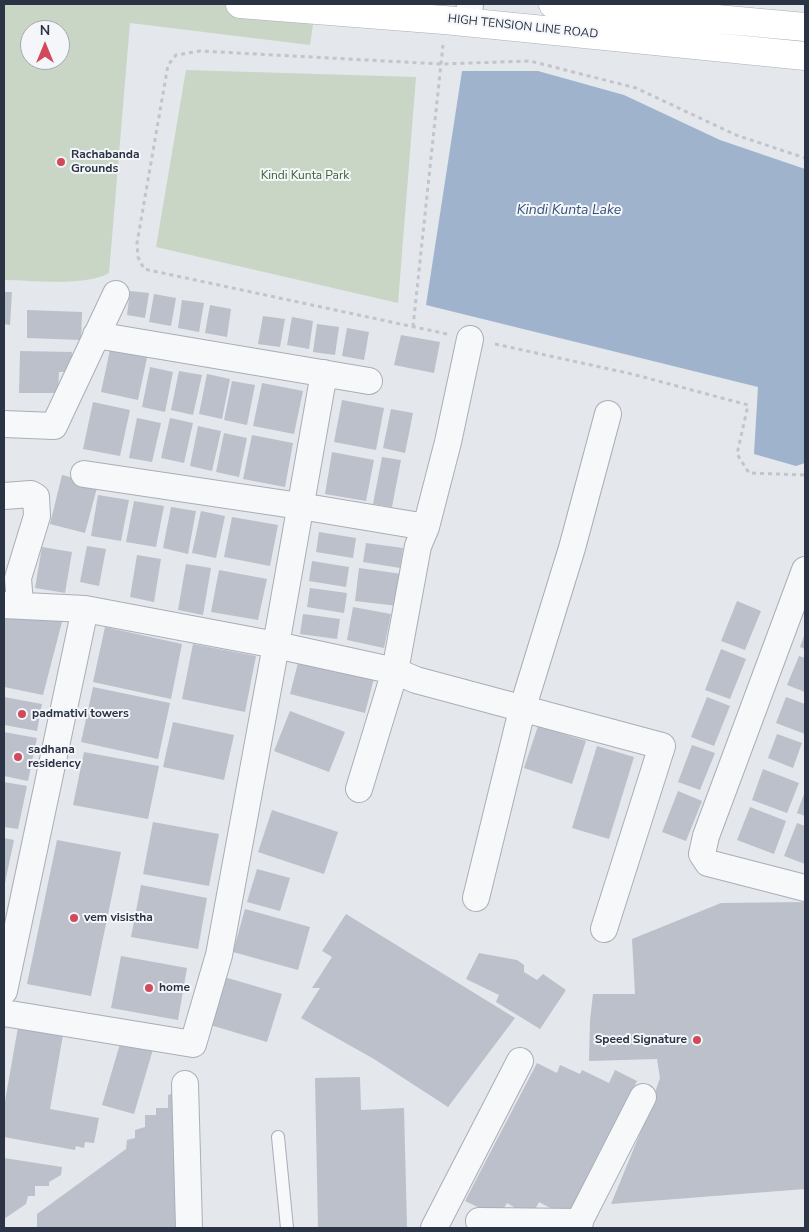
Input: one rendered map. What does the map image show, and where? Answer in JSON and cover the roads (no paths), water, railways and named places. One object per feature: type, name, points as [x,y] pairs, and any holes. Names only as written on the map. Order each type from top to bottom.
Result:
[{"type":"main road","name":"HIGH TENSION LINE ROAD","points":[[240,4],[461,15],[805,56]]},
{"type":"main road","points":[[553,4],[686,10],[805,26]]},
{"type":"street","points":[[4,424],[54,426],[116,294]]},
{"type":"street","points":[[96,335],[369,381]]},
{"type":"street","points":[[359,789],[395,671],[418,546],[426,528],[448,442],[470,339]]},
{"type":"street","points":[[4,1013],[193,1044],[219,955],[324,373]]},
{"type":"street","points":[[476,898],[522,710],[572,548],[608,414]]},
{"type":"street","points":[[84,474],[300,506],[426,528]]},
{"type":"street","points":[[4,496],[31,494],[36,497],[36,516],[12,605],[85,609],[276,645],[395,671],[416,680],[465,692],[522,710],[662,746],[604,929]]},
{"type":"street","points":[[805,570],[706,836],[702,854],[708,863],[805,888]]},
{"type":"street","points":[[4,991],[85,609]]},
{"type":"street","points":[[434,1228],[520,1062]]},
{"type":"street","points":[[185,1084],[189,1228]]},
{"type":"street","points":[[479,1221],[578,1225],[643,1097]]},
{"type":"lane","points":[[278,1137],[287,1228]]},
{"type":"water","name":"Kindi Kunta Lake","points":[[462,71],[538,71],[624,95],[720,140],[805,169],[805,463],[796,466],[754,454],[758,387],[426,305]]},
{"type":"place","name":"Rachabanda Grounds","points":[[61,162]]},
{"type":"place","name":"padmativi towers","points":[[22,714]]},
{"type":"place","name":"sadhana residency","points":[[18,757]]},
{"type":"place","name":"vem visistha","points":[[74,918]]},
{"type":"place","name":"home","points":[[149,988]]},
{"type":"place","name":"Speed Signature","points":[[697,1040]]},
{"type":"park label","name":"Kindi Kunta Park","points":[[305,176]]}]
